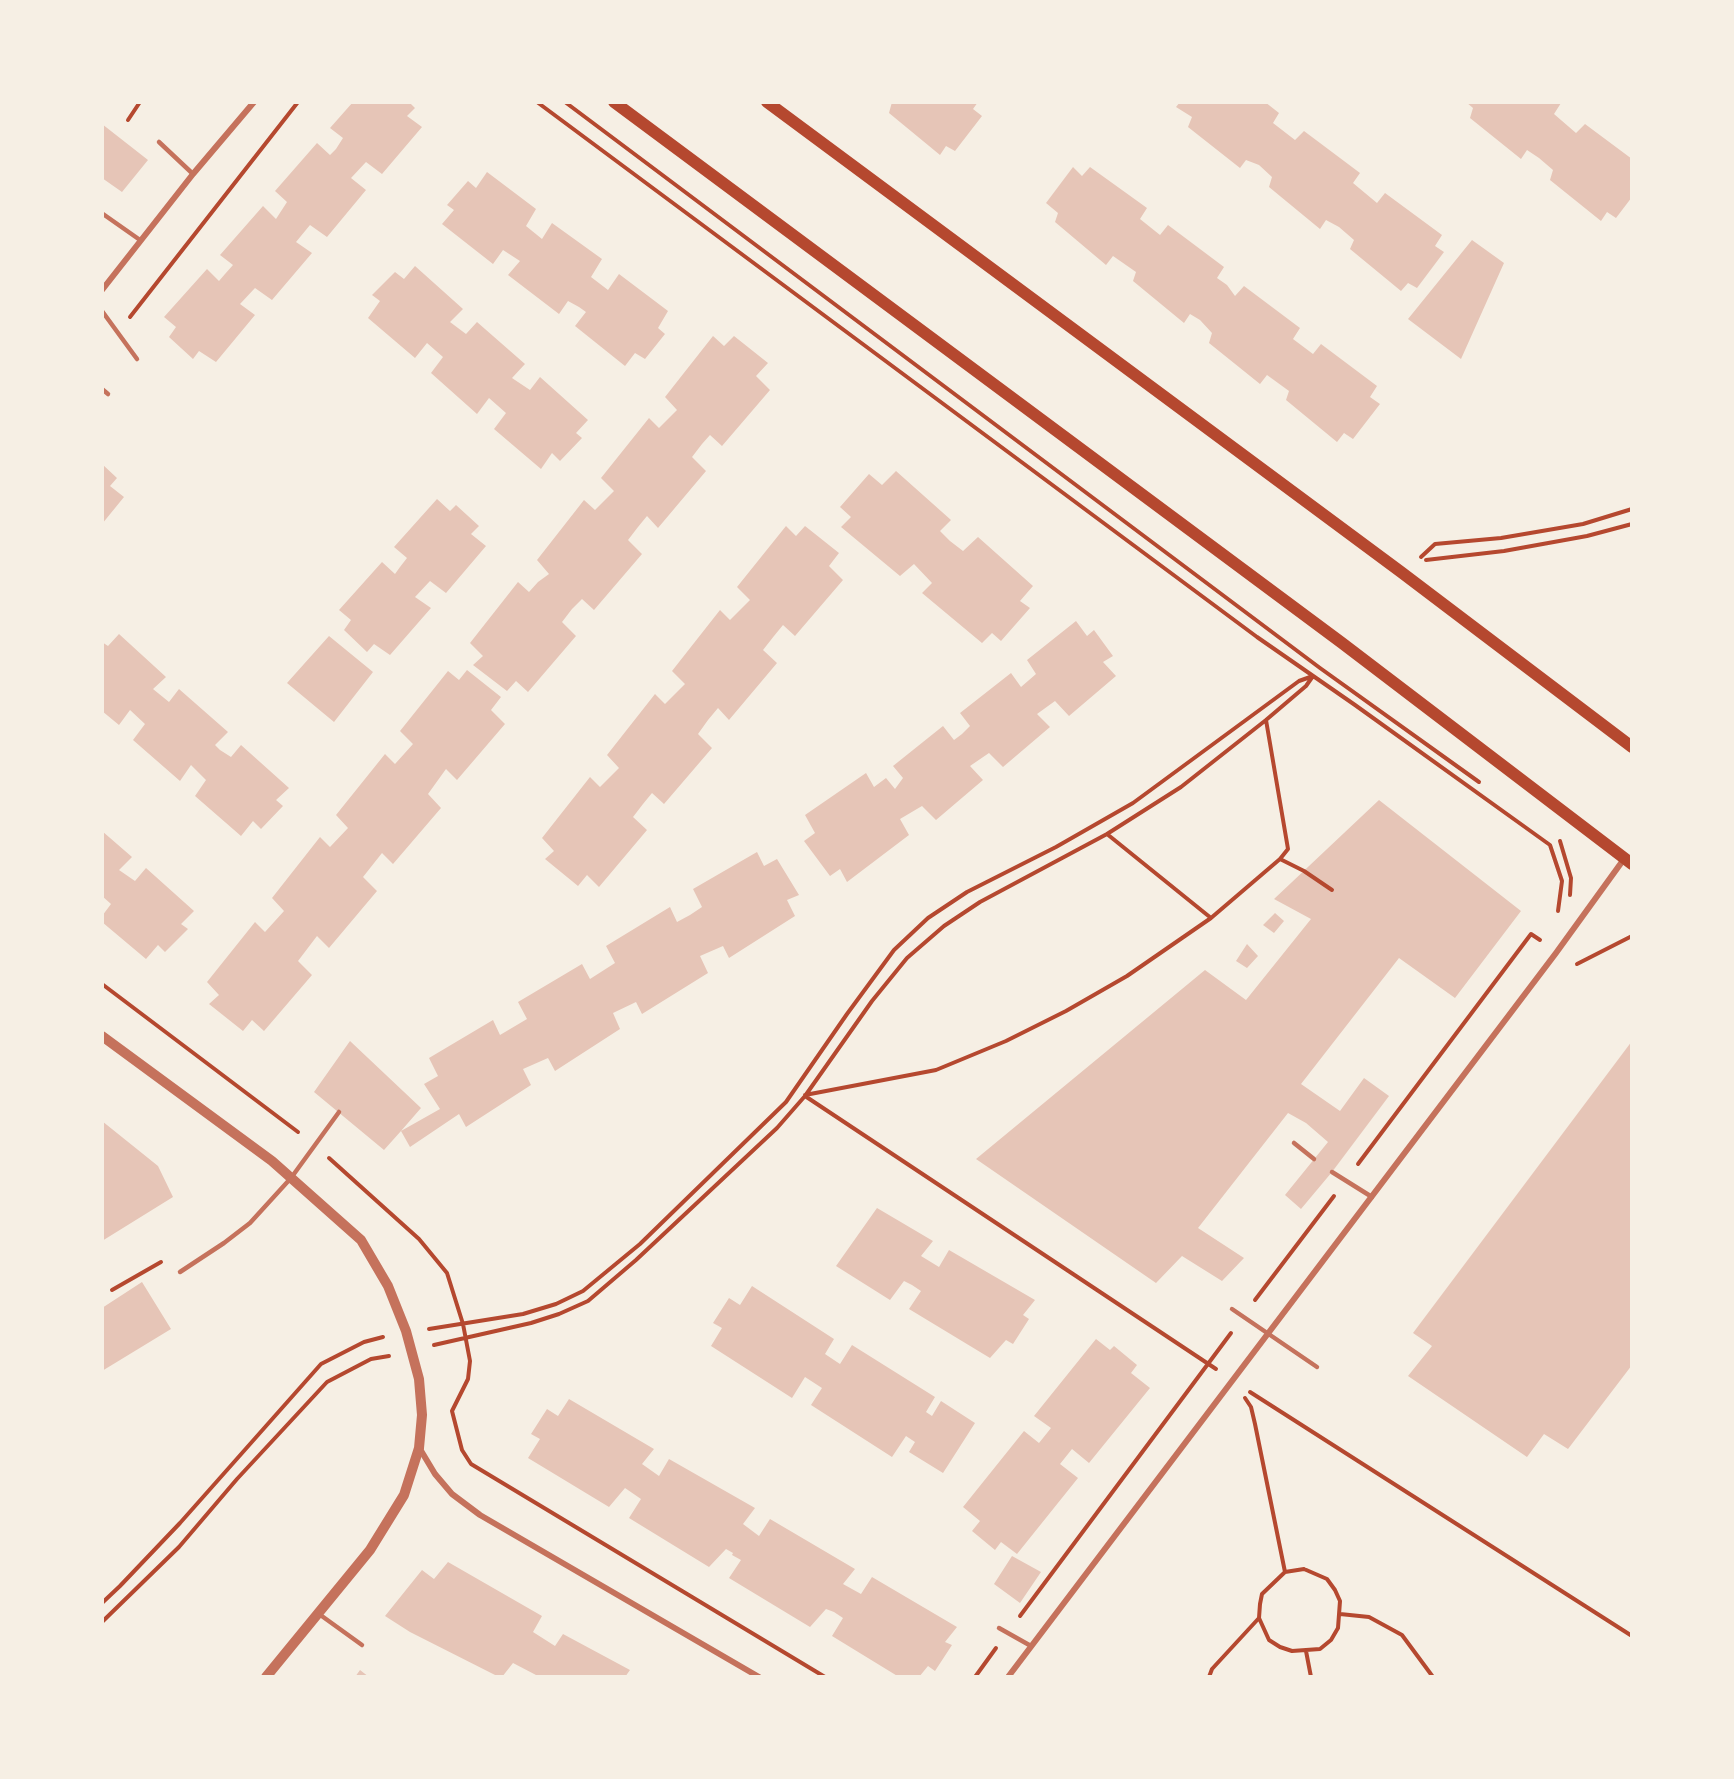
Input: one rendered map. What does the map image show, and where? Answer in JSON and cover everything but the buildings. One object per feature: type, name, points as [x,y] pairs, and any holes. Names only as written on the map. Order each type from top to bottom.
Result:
[{"type":"main road","points":[[614,102],[1342,643],[1628,861]]},
{"type":"main road","points":[[767,102],[1401,572],[1632,747]]},
{"type":"street","points":[[102,290],[193,174],[254,102]]},
{"type":"street","points":[[1008,1677],[1628,861]]},
{"type":"street","points":[[102,1036],[272,1161],[361,1240],[388,1286],[406,1331],[419,1379],[422,1415],[419,1448],[404,1495],[370,1550],[266,1677]]},
{"type":"street","points":[[419,1448],[435,1474],[452,1494],[480,1515],[759,1677]]},
{"type":"lane","points":[[159,142],[193,174]]},
{"type":"lane","points":[[104,214],[140,240]]},
{"type":"lane","points":[[102,311],[137,359]]},
{"type":"lane","points":[[102,389],[108,394]]},
{"type":"lane","points":[[180,1272],[224,1244],[250,1223],[291,1178],[339,1113]]},
{"type":"lane","points":[[1294,1143],[1314,1159]]},
{"type":"lane","points":[[1332,1172],[1372,1197]]},
{"type":"lane","points":[[1232,1309],[1317,1367]]},
{"type":"lane","points":[[319,1614],[363,1645]]},
{"type":"lane","points":[[999,1628],[1031,1646]]},
{"type":"path","points":[[128,120],[140,102]]},
{"type":"path","points":[[118,333],[298,102]]},
{"type":"path","points":[[537,102],[1257,637],[1550,845],[1562,881],[1558,912]]},
{"type":"path","points":[[565,102],[1320,668],[1483,785]]},
{"type":"path","points":[[1632,509],[1583,524],[1501,538],[1435,544],[1416,561],[1504,551],[1587,536],[1632,524]]},
{"type":"path","points":[[102,1622],[179,1547],[242,1474],[327,1382],[371,1359],[531,1323],[588,1301],[636,1260],[777,1128],[805,1096],[866,1009],[900,967],[944,926],[980,902],[1107,834],[1181,787],[1266,720],[1306,686],[1313,676]]},
{"type":"path","points":[[102,1603],[120,1587],[180,1522],[321,1364],[364,1342],[406,1331],[442,1328],[523,1314],[556,1304],[584,1291],[640,1244],[786,1102],[894,951],[928,918],[967,892],[1056,847],[1134,803],[1299,681],[1313,676]]},
{"type":"path","points":[[805,1096],[936,1071],[1006,1041],[1066,1011],[1127,976],[1211,918],[1280,859],[1288,849],[1266,720]]},
{"type":"path","points":[[1107,834],[1211,918]]},
{"type":"path","points":[[1559,840],[1572,878],[1569,905]]},
{"type":"path","points":[[1280,859],[1304,871],[1332,890]]},
{"type":"path","points":[[975,1677],[1531,934],[1542,942],[1547,932]]},
{"type":"path","points":[[1556,953],[1574,965],[1632,936]]},
{"type":"path","points":[[465,1338],[470,1361],[468,1379],[452,1411],[462,1450],[471,1464],[825,1677]]},
{"type":"path","points":[[1234,1380],[1251,1407],[1285,1572]]},
{"type":"path","points":[[1304,1569],[1327,1580],[1335,1590],[1340,1601],[1340,1614],[1338,1628],[1331,1640],[1320,1649],[1306,1651],[1292,1651],[1269,1640],[1259,1618],[1262,1594],[1285,1572],[1304,1569]]},
{"type":"path","points":[[1340,1614],[1369,1617],[1402,1635],[1433,1677]]},
{"type":"path","points":[[1209,1677],[1212,1669],[1259,1618]]},
{"type":"path","points":[[1306,1651],[1311,1677]]}]
